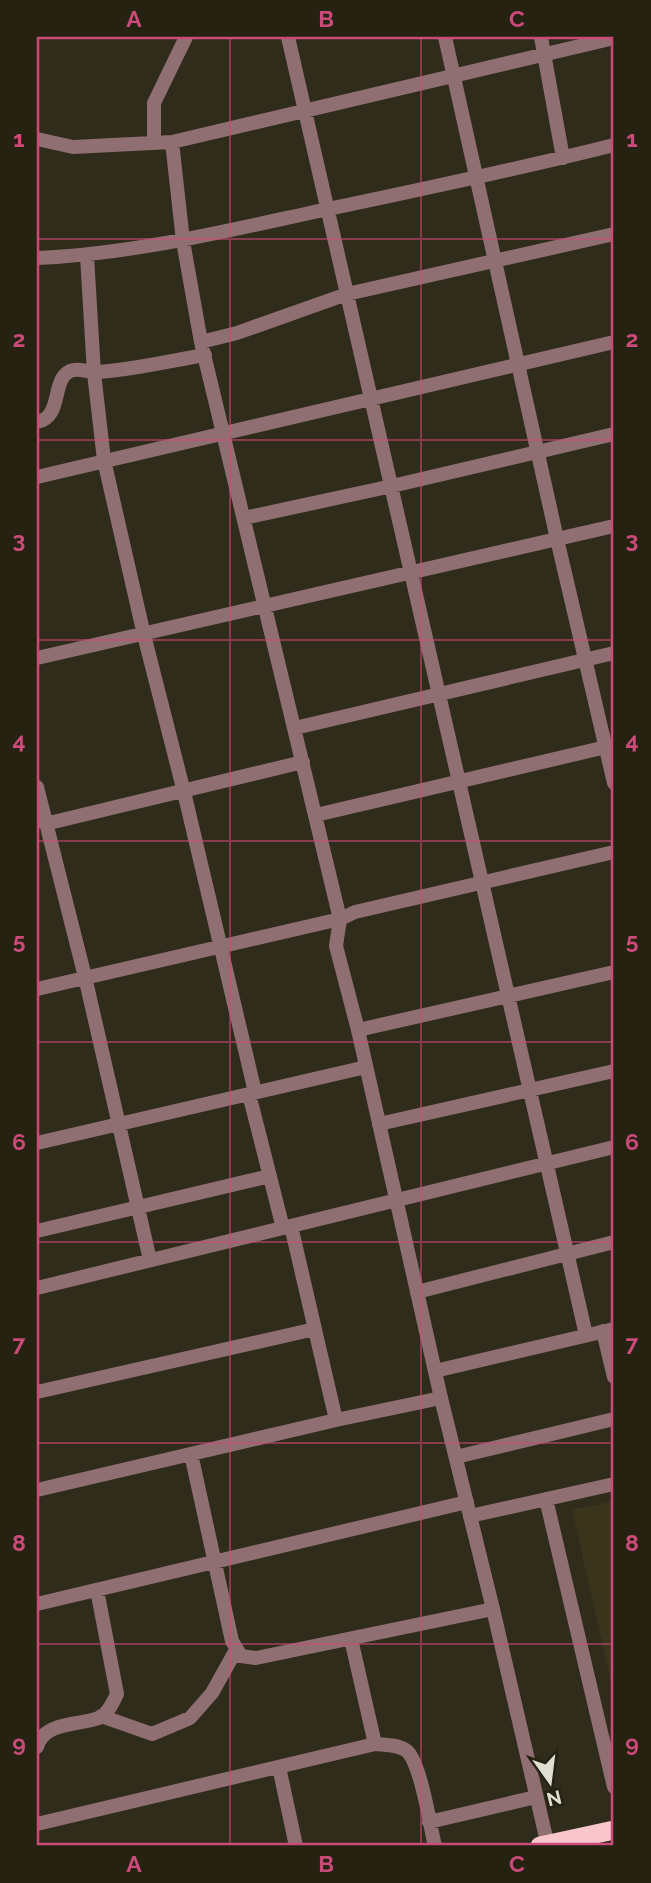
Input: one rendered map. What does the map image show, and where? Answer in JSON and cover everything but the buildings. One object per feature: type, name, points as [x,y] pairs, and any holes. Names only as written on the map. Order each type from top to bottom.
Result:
[{"type":"highway","points":[[545,1846],[614,1830]]},
{"type":"street","points":[[154,143],[154,103],[186,37]]},
{"type":"street","points":[[288,37],[586,1335]]},
{"type":"street","points":[[445,37],[557,539],[609,751],[614,783]]},
{"type":"street","points":[[541,37],[563,158]]},
{"type":"street","points":[[37,139],[73,147],[172,142],[614,38]]},
{"type":"street","points":[[172,142],[183,241],[203,348],[340,919],[337,946],[441,1398],[493,1609],[545,1846]]},
{"type":"street","points":[[37,258],[87,256],[183,241],[477,178],[614,145]]},
{"type":"street","points":[[37,422],[43,421],[52,410],[66,372],[75,369],[94,373],[203,348],[347,293],[614,234]]},
{"type":"street","points":[[87,256],[94,373],[104,460],[144,635],[184,792],[270,1176],[315,1329],[336,1420]]},
{"type":"street","points":[[37,477],[614,342]]},
{"type":"street","points":[[244,518],[614,434]]},
{"type":"street","points":[[37,658],[614,526]]},
{"type":"street","points":[[295,728],[614,653]]},
{"type":"street","points":[[316,815],[457,780],[609,751]]},
{"type":"street","points":[[45,824],[303,762]]},
{"type":"street","points":[[37,787],[45,824],[43,842],[85,977],[150,1260]]},
{"type":"street","points":[[37,989],[220,948],[340,919],[355,912],[614,852]]},
{"type":"street","points":[[358,1030],[614,972]]},
{"type":"street","points":[[37,1143],[366,1067]]},
{"type":"street","points":[[379,1124],[614,1071]]},
{"type":"street","points":[[37,1287],[614,1147]]},
{"type":"street","points":[[37,1231],[270,1176]]},
{"type":"street","points":[[417,1292],[614,1242]]},
{"type":"street","points":[[37,1392],[315,1329]]},
{"type":"street","points":[[435,1371],[609,1330],[614,1377]]},
{"type":"street","points":[[37,1490],[441,1398]]},
{"type":"street","points":[[456,1457],[614,1419]]},
{"type":"street","points":[[191,1454],[236,1650],[241,1656],[256,1658],[493,1609]]},
{"type":"street","points":[[37,1604],[214,1561],[468,1509],[546,1499],[614,1484]]},
{"type":"street","points":[[546,1499],[614,1787]]},
{"type":"street","points":[[37,1747],[38,1741],[59,1726],[101,1716],[110,1708],[117,1694],[97,1590]]},
{"type":"street","points":[[351,1639],[375,1744]]},
{"type":"street","points":[[101,1716],[152,1734],[190,1718],[212,1693],[236,1650]]},
{"type":"street","points":[[37,1824],[375,1744],[397,1746],[407,1751],[413,1760],[435,1846]]},
{"type":"street","points":[[279,1767],[296,1846]]},
{"type":"street","points":[[429,1822],[536,1797]]},
{"type":"shaded area","points":[[614,1501],[614,1695],[572,1510]]}]
